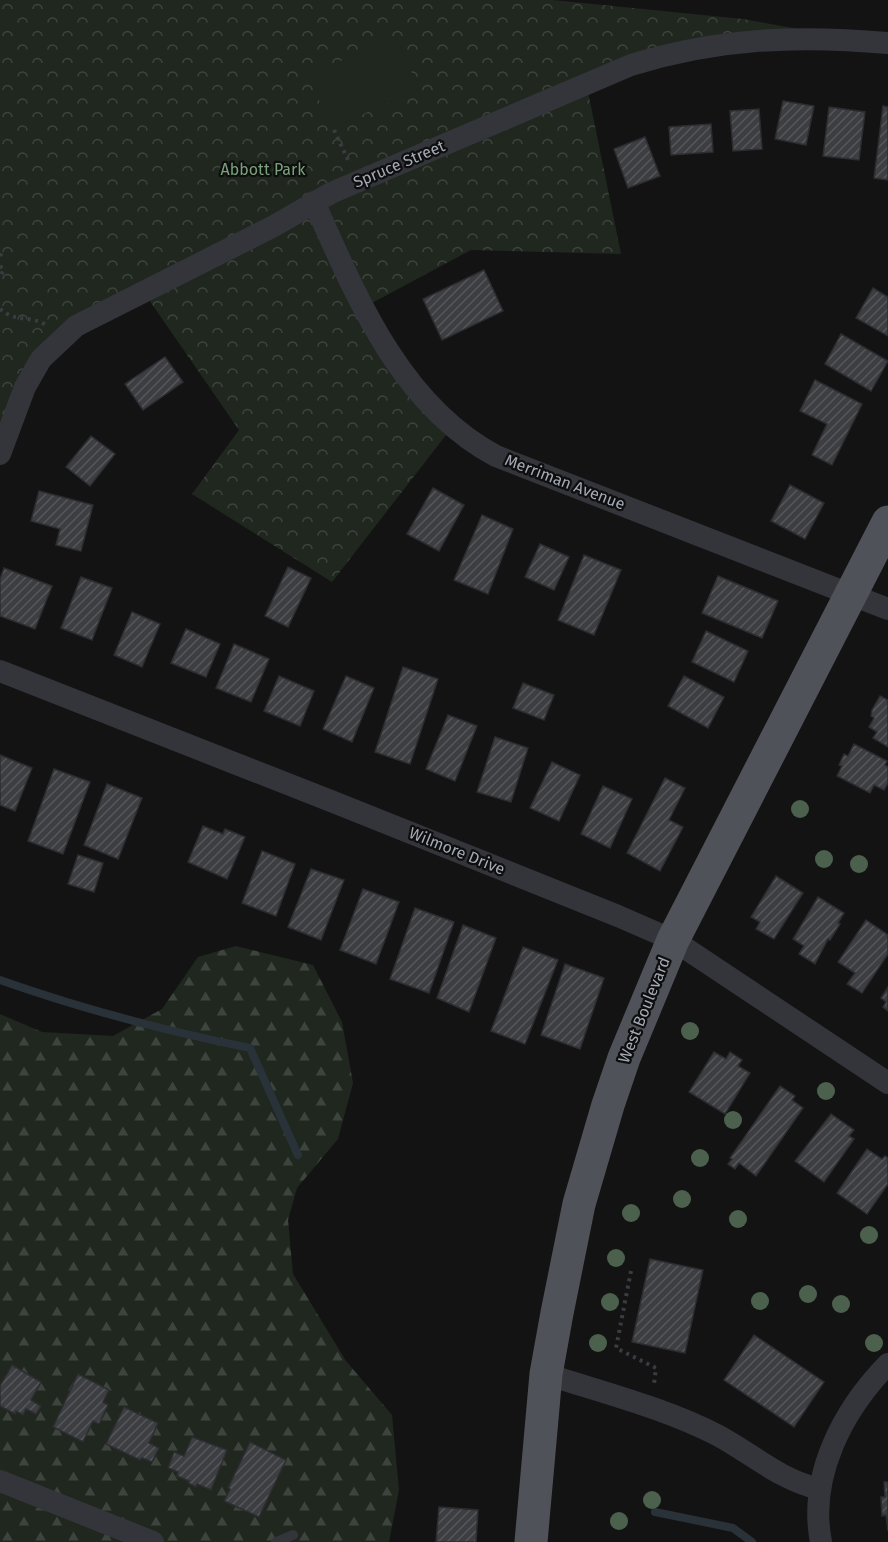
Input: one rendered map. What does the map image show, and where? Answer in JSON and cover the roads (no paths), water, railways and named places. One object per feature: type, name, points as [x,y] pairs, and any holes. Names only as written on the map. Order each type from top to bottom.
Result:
[{"type":"main road","name":"West Boulevard","points":[[533,1542],[546,1374],[573,1234],[608,1105],[624,1058],[673,940],[888,522]]},
{"type":"street","name":"Spruce Street","points":[[0,454],[25,387],[41,359],[76,326],[274,226],[314,202],[621,70],[654,58],[712,45],[772,39],[832,38],[888,43]]},
{"type":"street","name":"Merriman Avenue","points":[[314,202],[387,351],[417,391],[452,426],[480,447],[496,456],[888,609]]},
{"type":"street","name":"Merriman Avenue","points":[[274,226],[309,221],[325,231],[333,244]]},
{"type":"street","name":"Wilmore Drive","points":[[0,671],[609,912],[673,940],[888,1083]]},
{"type":"street","points":[[821,1542],[818,1512],[826,1462],[840,1430],[858,1401],[888,1364]]},
{"type":"street","points":[[546,1374],[651,1407],[718,1436],[801,1485],[820,1489]]},
{"type":"street","points":[[0,1481],[153,1542]]},
{"type":"lane","points":[[276,1542],[293,1535]]},
{"type":"waterway","points":[[0,980],[124,1019],[250,1048],[298,1155]]},
{"type":"waterway","points":[[655,1512],[733,1528],[752,1542]]},
{"type":"park label","name":"Abbott Park","points":[[263,169]]}]
